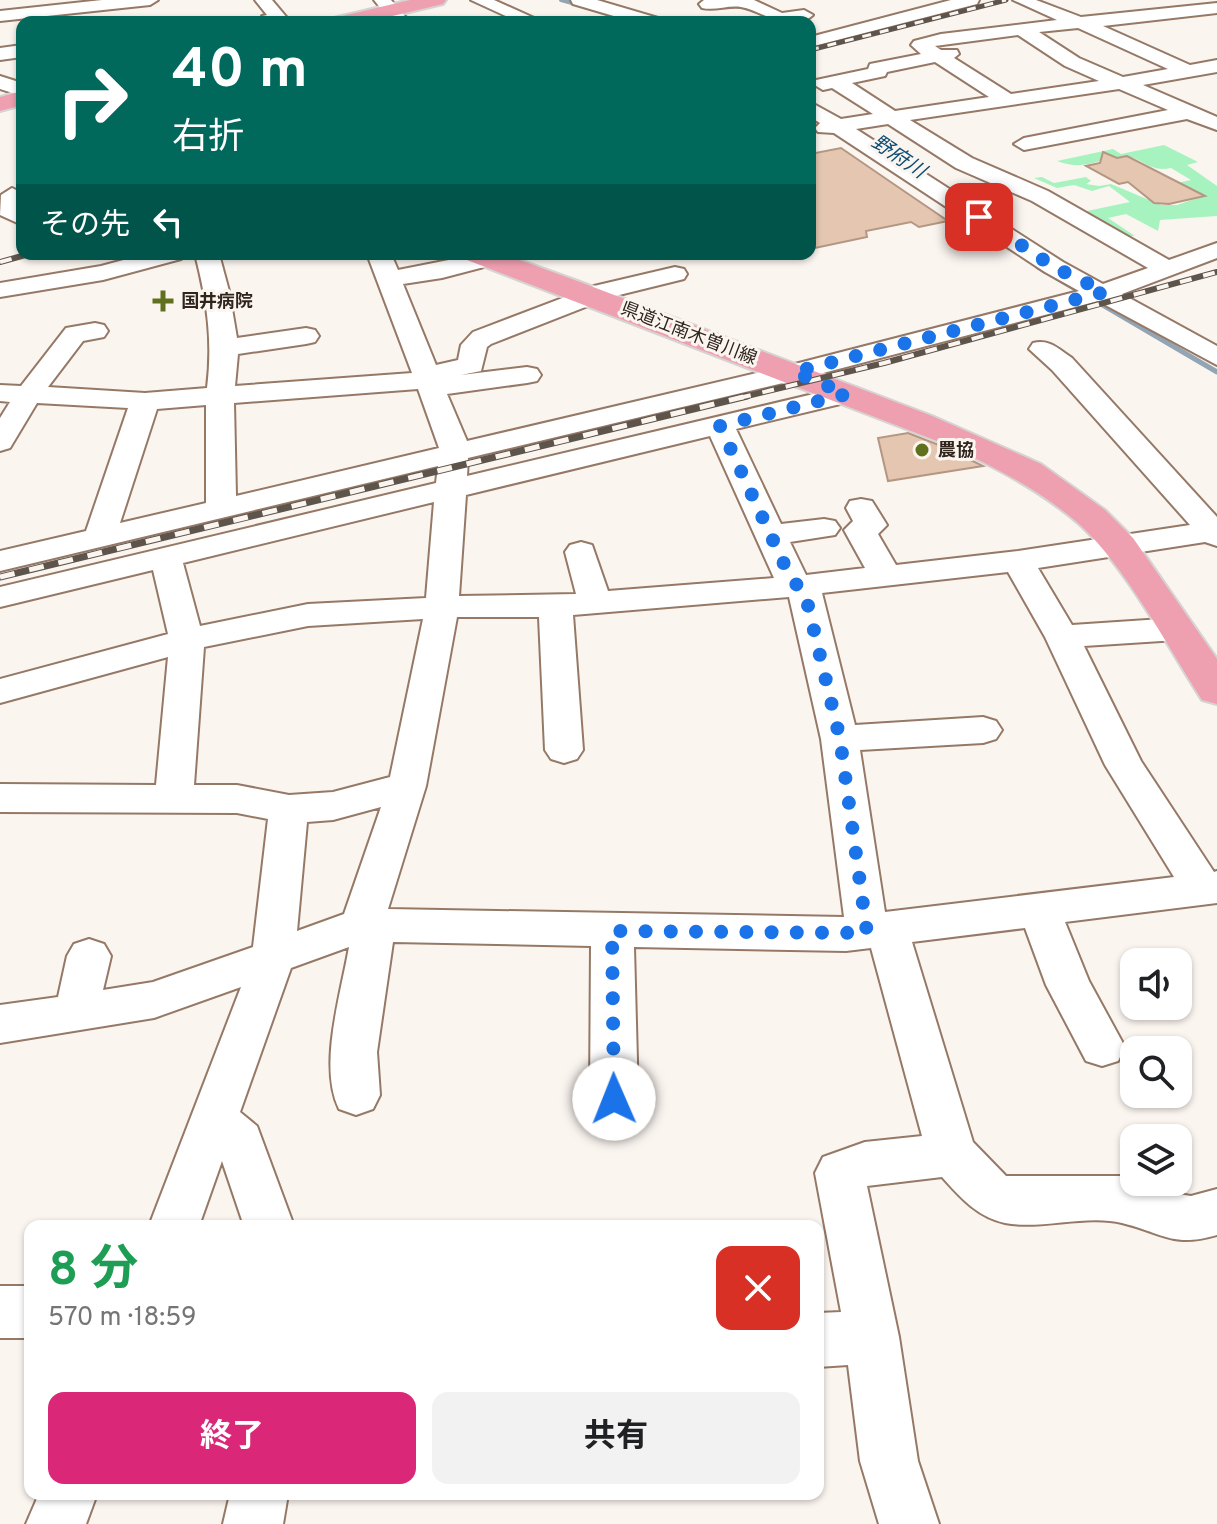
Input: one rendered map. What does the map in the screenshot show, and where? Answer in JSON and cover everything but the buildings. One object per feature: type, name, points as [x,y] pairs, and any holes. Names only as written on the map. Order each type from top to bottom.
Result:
[{"type":"main road","points":[[368,16],[436,0]]},
{"type":"main road","name":"県道江南木曽川線","points":[[501,260],[794,372],[955,437],[1046,480],[1101,524],[1120,546],[1217,690]]},
{"type":"street","points":[[263,0],[276,16]]},
{"type":"street","points":[[479,0],[519,16]]},
{"type":"street","points":[[579,0],[631,16]]},
{"type":"street","points":[[816,40],[898,19],[970,5],[1021,0],[1054,13],[1081,16],[1176,14],[1217,8]]},
{"type":"street","points":[[1148,0],[1203,28]]},
{"type":"street","points":[[0,16],[141,1]]},
{"type":"street","points":[[710,7],[744,2],[775,16]]},
{"type":"street","points":[[783,16],[801,5]]},
{"type":"street","points":[[970,5],[1003,31]]},
{"type":"street","points":[[602,16],[616,13]]},
{"type":"street","points":[[846,53],[877,68],[936,48],[1081,16],[1184,70]]},
{"type":"street","points":[[898,19],[1011,99],[1075,134]]},
{"type":"street","points":[[1024,31],[1072,62],[1217,124]]},
{"type":"street","points":[[936,48],[981,50]]},
{"type":"street","points":[[822,123],[1081,91],[1217,66]]},
{"type":"street","points":[[816,85],[878,72],[877,68]]},
{"type":"street","points":[[836,82],[964,163],[1040,196],[1166,268]]},
{"type":"street","points":[[1024,144],[1217,107]]},
{"type":"street","points":[[822,123],[914,175],[1093,295],[1156,323],[1217,357]]},
{"type":"street","points":[[914,175],[964,163]]},
{"type":"street","points":[[953,201],[1019,188]]},
{"type":"street","points":[[11,194],[10,213],[16,226]]},
{"type":"street","points":[[0,561],[794,372],[1093,295],[1217,250]]},
{"type":"street","points":[[0,290],[103,273],[151,260]]},
{"type":"street","points":[[209,260],[217,291],[225,348],[220,396],[221,510]]},
{"type":"street","points":[[356,1095],[354,1052],[368,926],[407,786],[442,607],[454,446],[384,266],[448,260]]},
{"type":"street","points":[[428,381],[471,365],[474,345],[482,338],[657,271]]},
{"type":"street","points":[[1156,323],[1207,323]]},
{"type":"street","points":[[0,442],[29,394],[75,334],[95,331]]},
{"type":"street","points":[[225,348],[306,336]]},
{"type":"street","points":[[1042,349],[1062,364],[1216,533]]},
{"type":"street","points":[[0,393],[145,401],[527,375]]},
{"type":"street","points":[[0,597],[847,394]]},
{"type":"street","points":[[100,537],[145,401]]},
{"type":"street","points":[[720,426],[769,535],[796,586],[805,593],[840,739],[877,931],[952,1154],[988,1192],[1006,1200],[1121,1199],[1160,1214],[1191,1219],[1217,1212]]},
{"type":"street","points":[[861,508],[871,525],[860,530],[885,574]]},
{"type":"street","points":[[769,535],[824,528]]},
{"type":"street","points":[[0,691],[236,627],[308,615],[442,607],[555,606],[796,586],[1018,561],[1216,533]]},
{"type":"street","points":[[581,552],[595,603]]},
{"type":"street","points":[[166,558],[187,640],[174,797]]},
{"type":"street","points":[[0,1024],[154,1000],[368,926],[612,931],[877,931],[1210,888],[1124,765],[1062,637],[1018,561]]},
{"type":"street","points":[[555,606],[564,750]]},
{"type":"street","points":[[1062,637],[1177,629]]},
{"type":"street","points":[[840,739],[983,730]]},
{"type":"street","points":[[0,798],[237,799],[289,809],[333,806],[407,786]]},
{"type":"street","points":[[176,1220],[273,959],[289,809]]},
{"type":"street","points":[[1040,911],[1068,985],[1102,1047]]},
{"type":"street","points":[[612,931],[614,1099]]},
{"type":"street","points":[[76,1013],[89,956]]},
{"type":"street","points":[[215,1120],[240,1141],[267,1220]]},
{"type":"street","points":[[909,1524],[889,1461],[872,1337],[840,1173],[865,1164],[952,1154]]},
{"type":"street","points":[[0,1312],[24,1312]]},
{"type":"street","points":[[824,1340],[872,1337]]},
{"type":"street","points":[[56,1524],[66,1500]]},
{"type":"street","points":[[253,1524],[258,1500]]},
{"type":"green space","points":[[1164,145],[1198,162],[1187,165],[1217,186],[1217,216],[1160,220],[1158,231],[1126,214],[1108,218],[1135,236],[1120,236],[1081,215],[1130,202],[1109,186],[1092,191],[1074,185],[1057,188],[1034,178],[1042,177],[1054,183],[1086,177],[1091,181],[1086,184],[1111,184],[1161,205],[1177,205],[1203,196],[1172,184],[1191,180],[1171,168],[1156,168],[1130,157],[1084,165],[1057,161],[1113,149],[1121,154]]},
{"type":"waterway","name":"野府川","points":[[561,0],[583,6]]},
{"type":"waterway","name":"野府川","points":[[1038,267],[1217,372]]},
{"type":"railway","points":[[816,48],[1006,0]]},
{"type":"railway","points":[[0,262],[16,258]]},
{"type":"railway","points":[[739,398],[884,363],[1217,272]]},
{"type":"railway","points":[[0,577],[747,396]]},
{"type":"place","name":"国井病院","points":[[163,301]]},
{"type":"place","name":"農協","points":[[922,450]]},
{"type":"route","points":[[614,1099],[612,931],[867,933],[840,739],[805,593],[791,579],[720,426],[847,394],[794,372],[1105,292],[1054,267],[979,217]]}]
